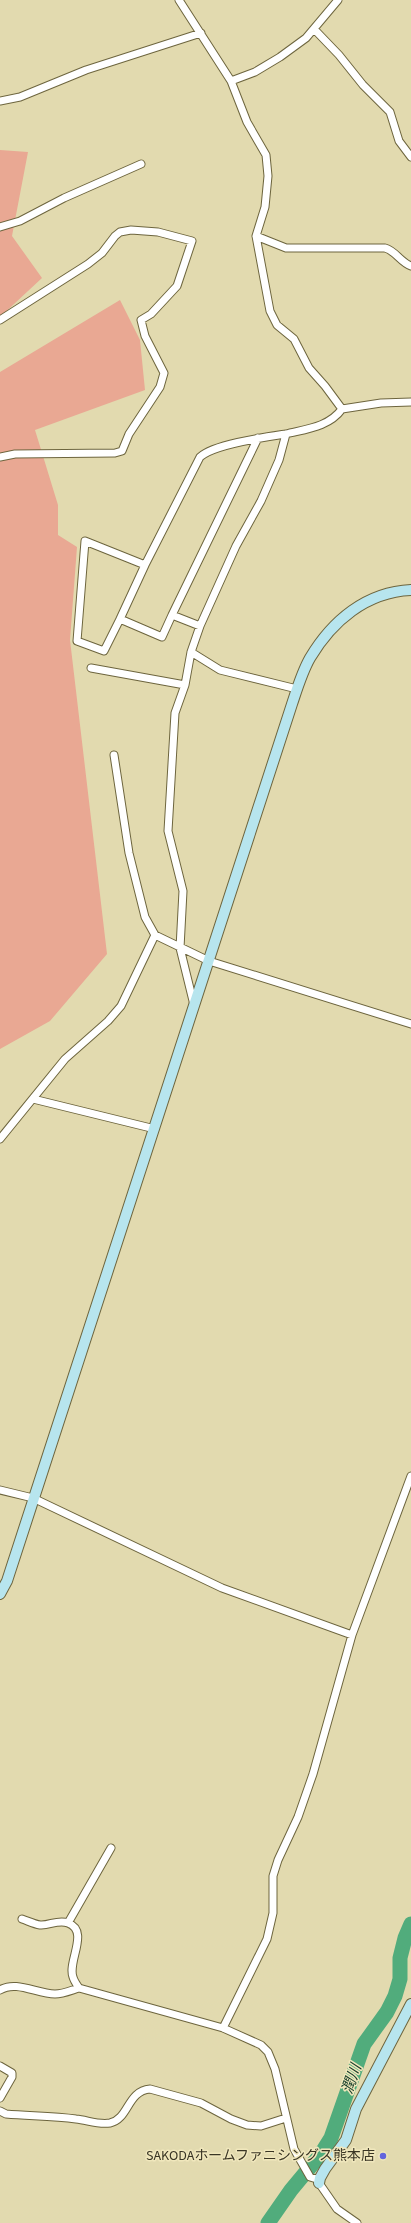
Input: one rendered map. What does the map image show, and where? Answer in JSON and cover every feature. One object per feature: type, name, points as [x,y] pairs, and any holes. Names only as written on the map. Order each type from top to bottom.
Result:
[{"type":"street","points":[[179,0],[231,81],[247,122],[258,138],[266,155],[268,176],[265,207],[256,236],[270,311],[277,325],[294,339],[309,368],[326,386],[342,409]]},
{"type":"street","points":[[231,81],[255,72],[280,57],[306,38],[338,0]]},
{"type":"street","points":[[314,29],[339,55],[363,85],[390,112],[399,141],[411,157]]},
{"type":"street","points":[[0,101],[20,97],[86,70],[201,33]]},
{"type":"street","points":[[0,227],[20,221],[64,198],[141,164]]},
{"type":"street","points":[[0,320],[88,264],[102,253],[120,232],[131,230],[158,232],[192,241],[177,286],[151,314],[141,320],[145,336],[164,373],[160,387],[129,434],[122,451],[115,453],[15,454],[0,457]]},
{"type":"street","points":[[256,236],[286,248],[385,248],[392,250],[403,263],[411,266]]},
{"type":"street","points":[[145,564],[85,541],[77,641],[104,651],[145,564],[200,457],[208,452],[258,438],[286,434],[322,425],[338,414],[342,409],[381,403],[411,402]]},
{"type":"street","points":[[194,1007],[180,948],[183,891],[168,831],[176,713],[185,685],[191,652],[200,626],[236,546],[276,467],[286,434]]},
{"type":"street","points":[[120,619],[162,637],[258,438]]},
{"type":"street","points":[[0,1594],[7,1581],[309,659],[334,625],[344,616],[383,595],[411,590]]},
{"type":"street","points":[[172,615],[200,626]]},
{"type":"street","points":[[191,652],[220,670],[298,689]]},
{"type":"street","points":[[91,668],[185,685]]},
{"type":"street","points":[[114,755],[129,853],[144,917],[155,935],[209,961],[411,1024]]},
{"type":"street","points":[[0,1139],[65,1059],[85,1039],[108,1021],[121,1006],[155,935]]},
{"type":"street","points":[[33,1099],[155,1129]]},
{"type":"street","points":[[223,2028],[267,1939],[273,1913],[273,1876],[313,1774],[352,1635],[411,1476]]},
{"type":"street","points":[[0,1490],[33,1498],[222,1588],[352,1635]]},
{"type":"street","points":[[68,1923],[111,1848]]},
{"type":"street","points":[[22,1919],[41,1926],[55,1922],[68,1923],[76,1929],[78,1939],[72,1965],[72,1977],[79,1988]]},
{"type":"street","points":[[0,1990],[6,1986],[24,1987],[46,1994],[57,1994],[79,1988],[223,2028],[261,2045],[268,2052],[275,2069],[294,2149],[299,2160],[337,2209],[357,2223]]},
{"type":"street","points":[[316,2180],[346,2140],[356,2109],[411,2004]]},
{"type":"street","points":[[0,2066],[12,2073],[12,2077],[0,2098]]},
{"type":"street","points":[[0,2111],[6,2114],[111,2123],[121,2116],[136,2094],[142,2090],[150,2090],[201,2103],[231,2119],[247,2125],[261,2126],[286,2118]]},
{"type":"shaded area","points":[[0,150],[28,152],[12,236],[42,278],[0,317]]},
{"type":"shaded area","points":[[120,300],[140,340],[145,390],[35,430],[58,505],[58,535],[77,547],[70,640],[107,954],[50,1021],[0,1049],[0,372]]},
{"type":"waterway","name":"潤川","points":[[268,2223],[291,2190],[321,2154],[331,2138],[364,2044],[387,2012],[395,1996],[400,1979],[400,1958],[405,1938],[411,1924]]},
{"type":"place","name":"SAKODAホームファニシングス熊本店","points":[[383,2156]]}]
